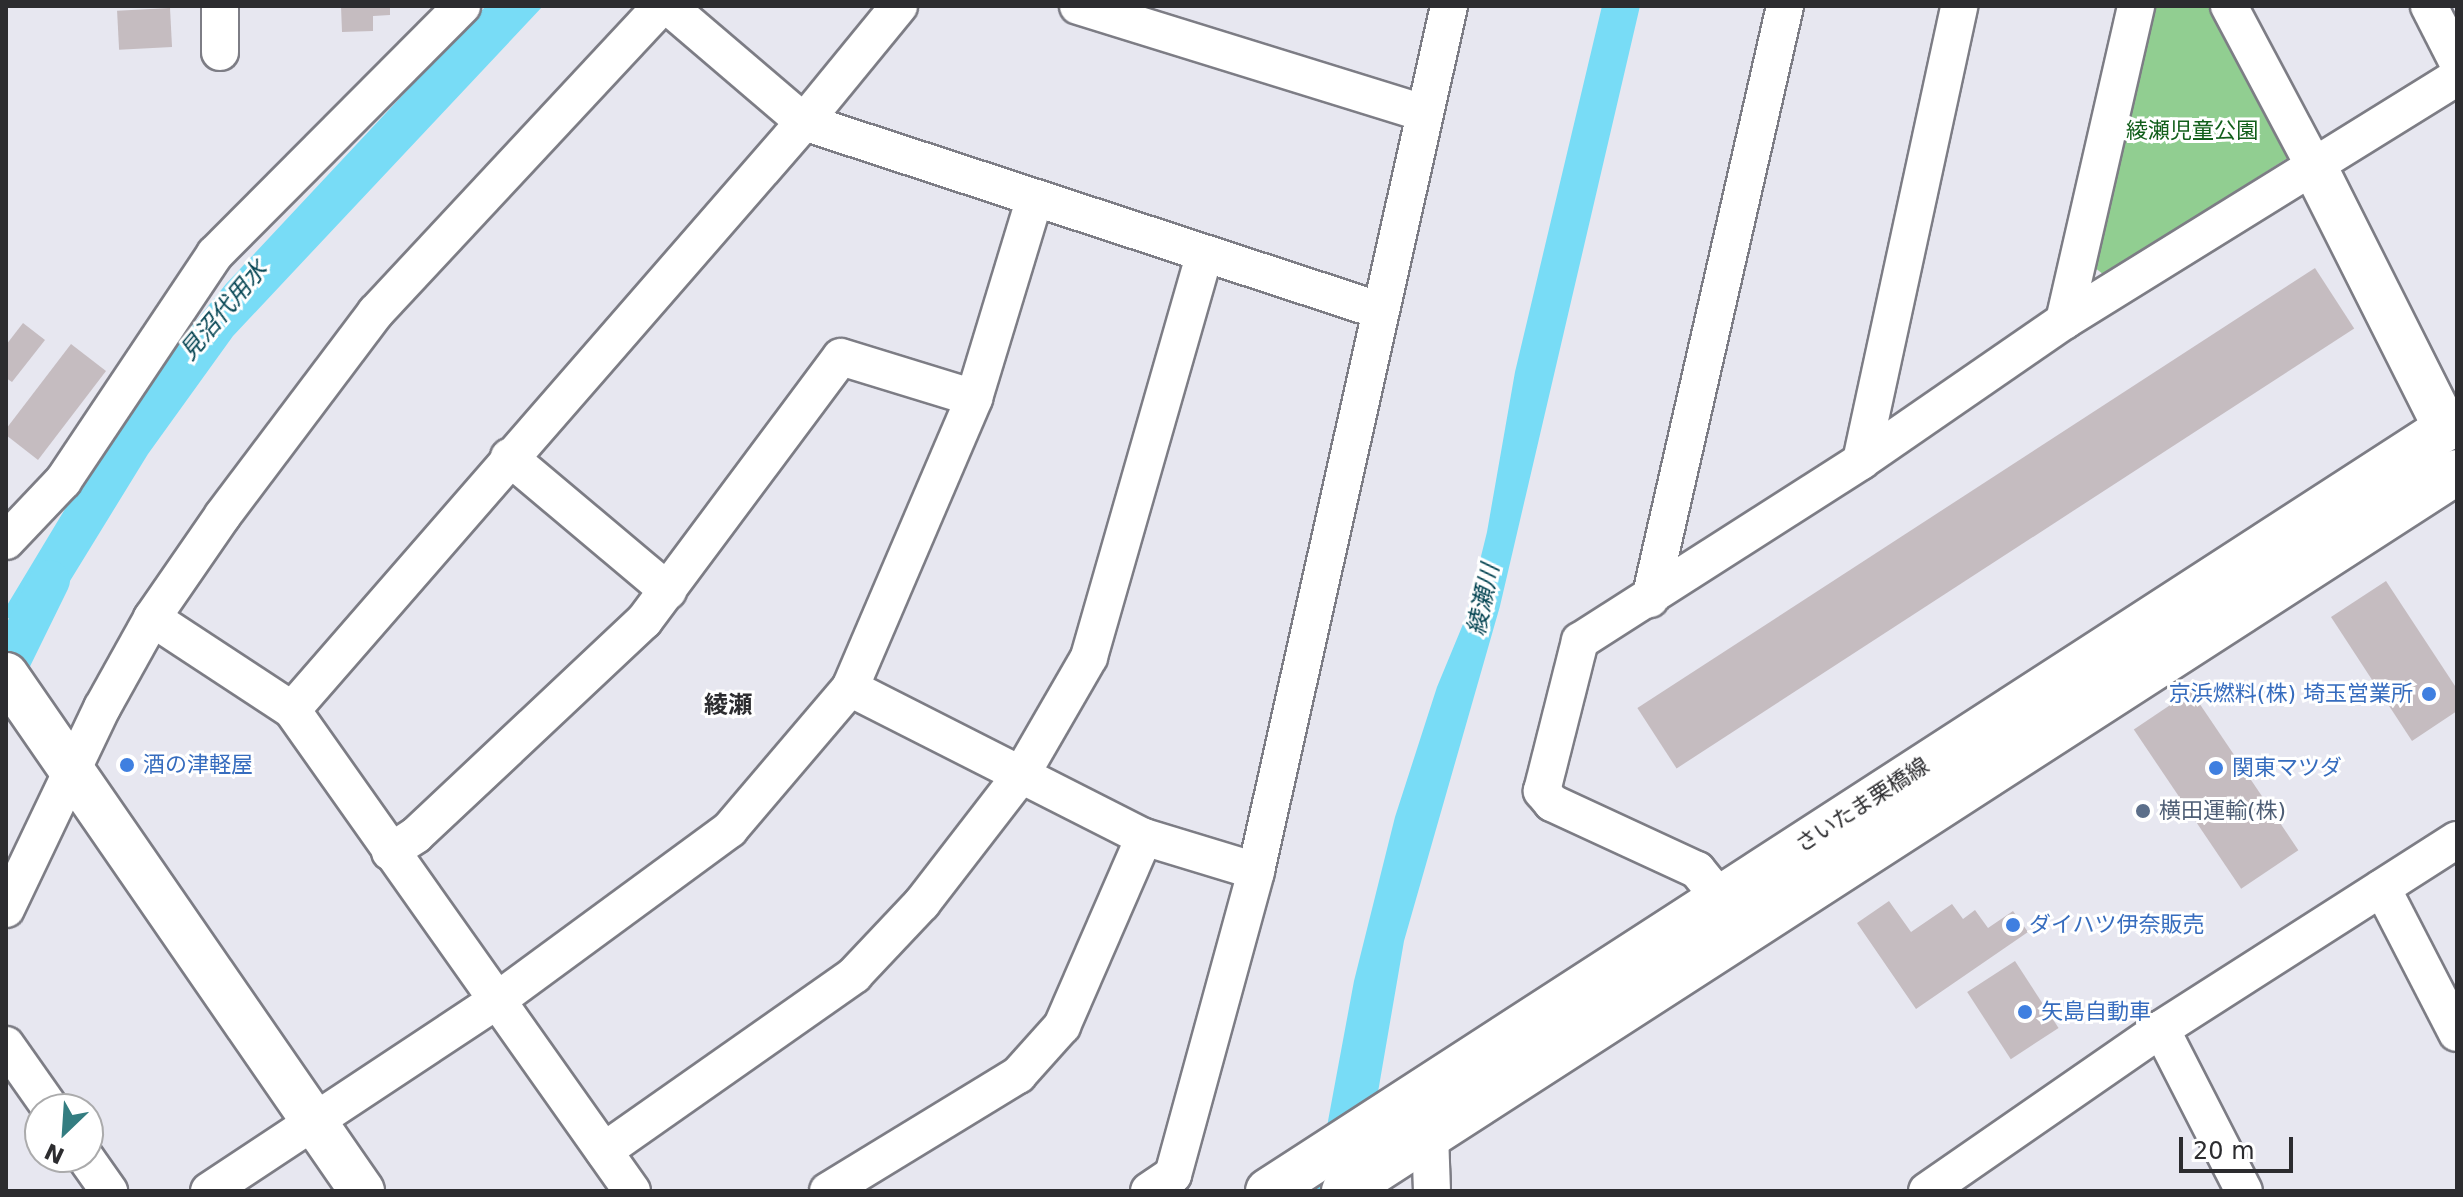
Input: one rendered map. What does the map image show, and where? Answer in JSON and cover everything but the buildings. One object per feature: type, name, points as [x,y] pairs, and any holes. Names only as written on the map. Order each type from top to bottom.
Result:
[{"type":"main road","points":[[2314,166],[2451,425]]},
{"type":"main road","name":"さいたま栗橋線","points":[[1344,1191],[1417,1127],[1719,897],[2451,425]]},
{"type":"main road","name":"さいたま栗橋線","points":[[1277,1186],[1417,1127],[2457,472]]},
{"type":"main road","points":[[14,688],[362,1191]]},
{"type":"street","points":[[220,6],[220,52]]},
{"type":"street","points":[[6,541],[63,481],[215,254],[462,6]]},
{"type":"street","points":[[6,909],[70,770],[152,618],[376,312],[661,6]]},
{"type":"street","points":[[668,6],[804,122],[1034,201],[1378,310]]},
{"type":"street","points":[[292,710],[509,457],[804,122],[899,6]]},
{"type":"street","points":[[1078,6],[1424,113]]},
{"type":"street","points":[[1149,1191],[1173,1175],[1256,871],[1378,310],[1449,6]]},
{"type":"street","points":[[1650,599],[1785,6]]},
{"type":"street","points":[[1861,461],[1959,6]]},
{"type":"street","points":[[2064,321],[2136,6]]},
{"type":"street","points":[[2229,6],[2314,166]]},
{"type":"street","points":[[2429,6],[2457,61]]},
{"type":"street","points":[[1719,897],[1697,870],[1552,803],[1542,791],[1580,641],[1861,461],[2064,321],[2457,77]]},
{"type":"street","points":[[209,1191],[496,1001],[730,829],[850,688],[974,398],[1034,201]]},
{"type":"street","points":[[604,1151],[854,975],[922,903],[1021,775],[1089,657],[1204,255]]},
{"type":"street","points":[[390,852],[439,814],[644,621],[841,357],[974,398]]},
{"type":"street","points":[[509,457],[668,591]]},
{"type":"street","points":[[152,618],[292,710],[632,1191]]},
{"type":"street","points":[[850,688],[1144,837],[1256,871]]},
{"type":"street","points":[[828,1191],[1018,1075],[1054,1036],[1144,837]]},
{"type":"street","points":[[1942,1187],[2161,1029],[2457,840]]},
{"type":"street","points":[[2382,888],[2457,1033]]},
{"type":"street","points":[[2161,1029],[2244,1191]]},
{"type":"street","points":[[6,1045],[40,1093]]},
{"type":"street","points":[[1417,1127],[1432,1191]]},
{"type":"street","points":[[96,1173],[109,1191]]},
{"type":"green space","name":"綾瀬児童公園","points":[[2144,6],[2211,6],[2289,157],[2104,275],[2089,263]]},
{"type":"water","points":[[486,6],[543,6],[233,336],[148,454],[38,633],[6,617],[6,607],[112,431],[168,356],[226,284]]},
{"type":"water","name":"綾瀬川","points":[[1602,6],[1640,6],[1500,606],[1404,941],[1361,1191],[1315,1191],[1354,981],[1395,817],[1437,687],[1466,617],[1487,532],[1515,372]]},
{"type":"waterway","name":"見沼代用水","points":[[6,670],[50,580]]},
{"type":"place","name":"京浜燃料(株) 埼玉営業所","points":[[2429,694]]},
{"type":"place","name":"酒の津軽屋","points":[[127,765]]},
{"type":"place","name":"関東マツダ","points":[[2216,768]]},
{"type":"place","name":"横田運輸(株)","points":[[2143,811]]},
{"type":"place","name":"ダイハツ伊奈販売","points":[[2013,925]]},
{"type":"place","name":"矢島自動車","points":[[2025,1012]]},
{"type":"district","name":"綾瀬","points":[[728,706]]}]
